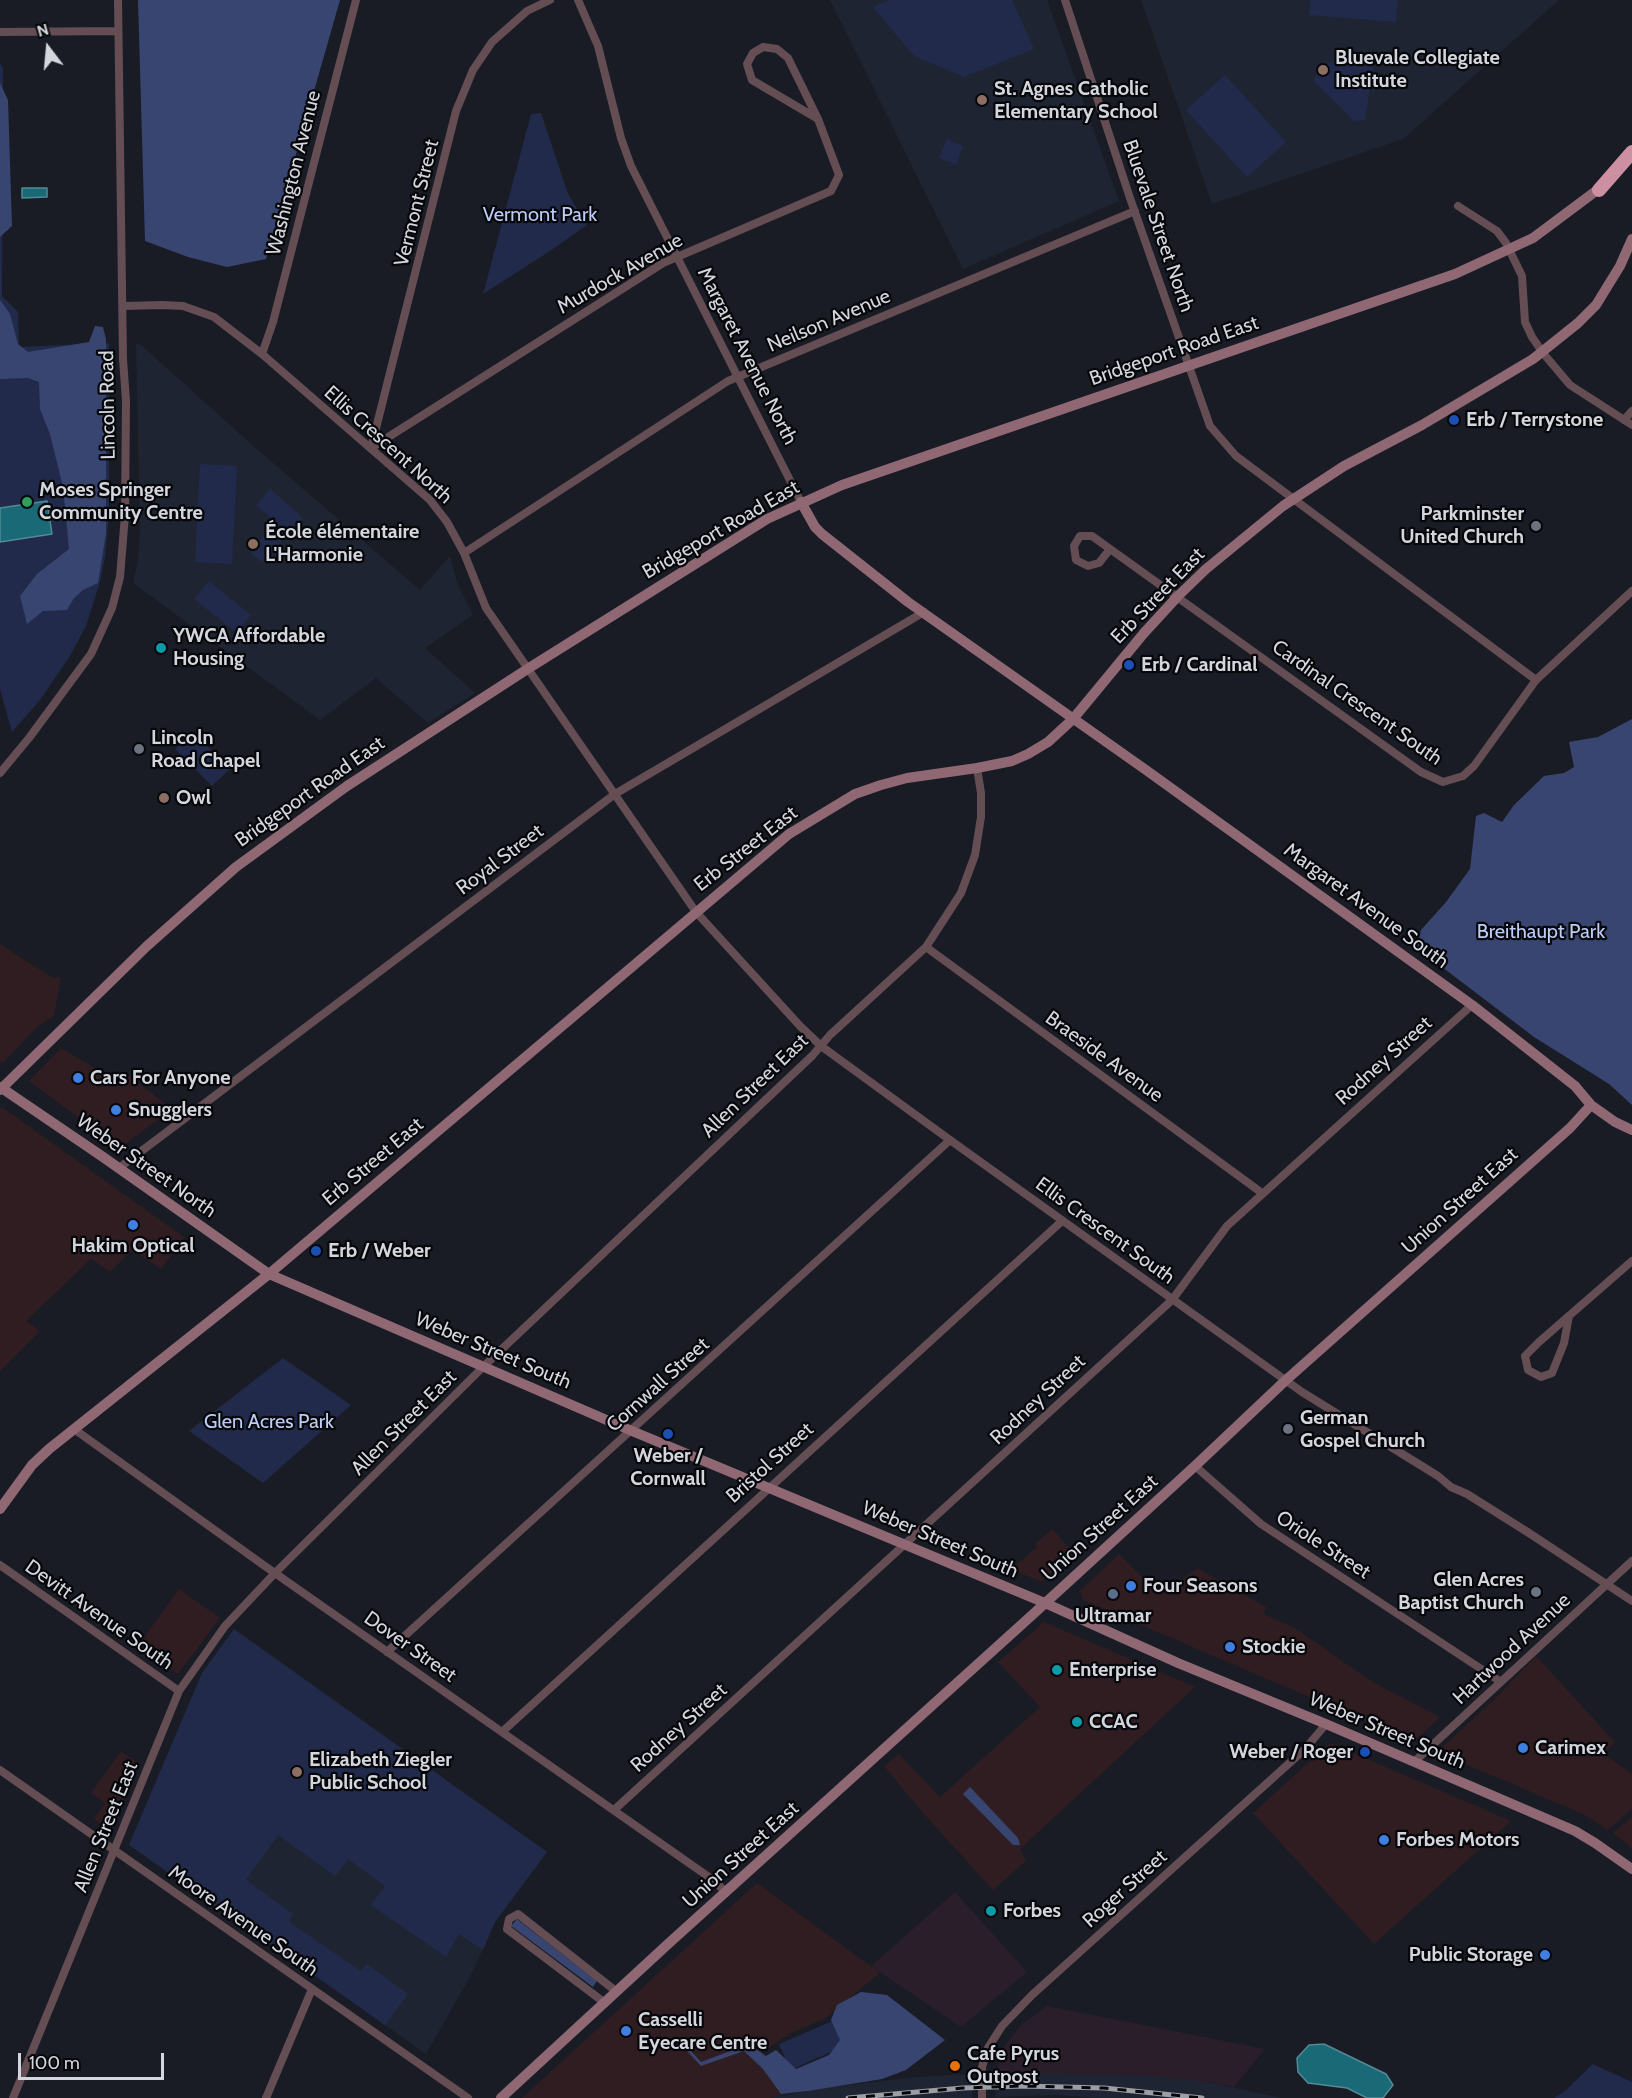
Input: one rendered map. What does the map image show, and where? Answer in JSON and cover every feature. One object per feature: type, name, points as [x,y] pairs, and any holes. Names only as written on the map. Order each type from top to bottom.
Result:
[{"type":"highway","points":[[1599,190],[1632,152]]},
{"type":"main road","name":"Bridgeport Road East","points":[[1,1088],[147,946],[236,867],[325,801],[529,668],[767,519],[842,485],[1455,274],[1533,238],[1632,163]]},
{"type":"main road","name":"Erb Street East","points":[[0,1509],[32,1466],[49,1449],[269,1274],[789,834],[855,794],[881,784],[1012,761],[1048,742],[1073,719],[1144,633],[1178,596],[1206,569],[1292,498],[1543,353],[1578,323],[1596,305],[1620,266],[1632,239]]},
{"type":"main road","name":"Margaret Avenue North","points":[[801,502],[815,527],[822,534],[924,612],[1073,719]]},
{"type":"main road","name":"Margaret Avenue South","points":[[1073,719],[1472,1005],[1575,1086],[1591,1105],[1615,1122],[1632,1130]]},
{"type":"main road","name":"Weber Street North","points":[[1,1088],[269,1274]]},
{"type":"main road","name":"Union Street East","points":[[501,2098],[1195,1466],[1286,1380],[1570,1128],[1591,1105]]},
{"type":"main road","name":"Weber Street South","points":[[269,1274],[632,1431],[1045,1603],[1179,1663],[1575,1831],[1632,1869]]},
{"type":"street","name":"Lincoln Road","points":[[0,773],[79,674],[98,641],[112,608],[120,577],[125,516],[126,401],[123,359],[118,0]]},
{"type":"street","name":"Washington Avenue","points":[[262,354],[273,322],[356,0]]},
{"type":"street","name":"Vermont Street","points":[[371,448],[456,111],[473,70],[492,42],[527,11],[550,0]]},
{"type":"street","name":"Margaret Avenue North","points":[[578,0],[598,46],[630,166],[801,502]]},
{"type":"street","name":"Bluevale Street North","points":[[1065,0],[1210,426],[1236,456],[1536,681]]},
{"type":"street","points":[[0,32],[118,31]]},
{"type":"street","name":"Murdock Avenue","points":[[371,448],[663,263],[831,190],[839,175],[818,119],[788,58],[777,49],[763,47],[753,53],[747,64],[752,80],[818,119]]},
{"type":"street","points":[[1458,206],[1497,231],[1510,250],[1522,276],[1525,322],[1543,353],[1570,385],[1632,425]]},
{"type":"street","name":"Neilson Avenue","points":[[464,553],[736,377],[1135,211]]},
{"type":"street","name":"Ellis Crescent North","points":[[123,306],[163,304],[183,306],[214,317],[262,354],[430,500],[447,522],[464,553],[486,608],[696,912]]},
{"type":"street","points":[[1624,420],[1632,411]]},
{"type":"street","points":[[1110,549],[1098,563],[1088,566],[1076,560],[1074,546],[1080,536],[1092,536],[1178,596]]},
{"type":"street","name":"Cardinal Crescent South","points":[[1178,596],[1421,772],[1443,782],[1463,776],[1474,766],[1536,681],[1632,591]]},
{"type":"street","name":"Royal Street","points":[[119,1168],[615,794],[924,612]]},
{"type":"street","name":"Allen Street East","points":[[13,2098],[179,1691],[225,1626],[275,1573],[484,1366],[926,947],[961,893],[975,855],[981,817],[981,793],[977,768]]},
{"type":"street","name":"Ellis Crescent South","points":[[696,912],[821,1046],[1286,1380],[1632,1600]]},
{"type":"street","name":"Braeside Avenue","points":[[926,947],[1262,1193]]},
{"type":"street","name":"Rodney Street","points":[[614,1810],[1172,1300],[1227,1226],[1472,1005]]},
{"type":"street","name":"Cornwall Street","points":[[387,1652],[950,1140]]},
{"type":"street","name":"Bristol Street","points":[[501,1732],[1062,1221]]},
{"type":"street","points":[[1569,1316],[1564,1344],[1552,1372],[1541,1377],[1528,1370],[1526,1356],[1539,1342],[1632,1261]]},
{"type":"street","name":"Dover Street","points":[[74,1429],[716,1882],[726,1893]]},
{"type":"street","name":"Oriole Street","points":[[1195,1466],[1261,1524],[1501,1682]]},
{"type":"street","name":"Hartwood Avenue","points":[[1414,1762],[1632,1561]]},
{"type":"street","name":"Devitt Avenue South","points":[[0,1566],[179,1691]]},
{"type":"street","name":"Roger Street","points":[[982,2098],[982,2067],[988,2048],[1002,2026],[1032,1995],[1305,1749],[1326,1724]]},
{"type":"street","name":"Moore Avenue South","points":[[0,1770],[468,2098]]},
{"type":"street","points":[[604,2003],[507,1929],[509,1919],[518,1914],[616,1992]]},
{"type":"street","points":[[266,2098],[312,1989]]},
{"type":"shaded area","name":"St. Agnes Catholic Elementary School","points":[[830,0],[1047,0],[1119,201],[963,269]]},
{"type":"shaded area","name":"Bluevale Collegiate Institute","points":[[1141,0],[1559,0],[1403,139],[1212,204]]},
{"type":"shaded area","points":[[22,188],[47,188],[47,197],[22,198]]},
{"type":"shaded area","name":"École élémentaire L'Harmonie","points":[[136,344],[141,345],[420,590],[450,556],[457,583],[473,615],[425,648],[475,693],[428,723],[376,678],[320,720],[133,583],[138,561],[140,531]]},
{"type":"shaded area","points":[[47,501],[52,534],[0,542],[0,508]]},
{"type":"shaded area","points":[[0,944],[53,978],[61,978],[54,1016],[38,1026],[4,1062],[0,1062]]},
{"type":"shaded area","points":[[61,1048],[118,1082],[126,1073],[172,1109],[120,1148],[29,1081]]},
{"type":"shaded area","points":[[2,1107],[184,1237],[161,1269],[132,1250],[110,1272],[91,1259],[26,1321],[40,1331],[0,1371],[0,1109]]},
{"type":"shaded area","points":[[1052,1529],[1074,1553],[1042,1582],[1011,1569],[1037,1547],[1035,1544]]},
{"type":"shaded area","points":[[1119,1554],[1160,1595],[1197,1568],[1266,1607],[1264,1614],[1295,1628],[1371,1681],[1440,1717],[1414,1742],[1083,1600],[1080,1591]]},
{"type":"shaded area","points":[[179,1589],[220,1618],[178,1674],[138,1646]]},
{"type":"shaded area","points":[[1044,1622],[1195,1687],[1020,1849],[1026,1861],[993,1890],[884,1766],[899,1754],[940,1797],[1040,1707],[998,1662]]},
{"type":"shaded area","name":"Elizabeth Ziegler Public School","points":[[234,1629],[547,1852],[495,1922],[471,1975],[426,2054],[129,1845],[202,1673]]},
{"type":"shaded area","points":[[1536,1656],[1615,1742],[1604,1754],[1632,1774],[1632,1809],[1608,1830],[1585,1815],[1437,1752],[1496,1698]]},
{"type":"shaded area","name":"Forbes Motors","points":[[1330,1743],[1511,1821],[1374,1944],[1253,1813]]},
{"type":"shaded area","points":[[121,1751],[138,1763],[111,1831],[94,1819],[105,1803],[91,1793]]},
{"type":"shaded area","points":[[1632,1817],[1632,1848],[1613,1833]]},
{"type":"shaded area","points":[[757,1883],[880,1973],[824,2019],[791,2033],[755,2057],[784,2095],[771,2098],[522,2098]]},
{"type":"shaded area","points":[[955,1892],[1027,1972],[961,2027],[871,1966]]},
{"type":"shaded area","points":[[1047,2006],[1265,2049],[1234,2087],[1207,2082],[996,2072],[1005,2046],[1021,2025]]},
{"type":"shaded area","points":[[1324,2044],[1386,2074],[1393,2085],[1383,2098],[1367,2098],[1347,2088],[1308,2083],[1298,2072],[1297,2058],[1309,2045]]},
{"type":"shaded area","points":[[996,2072],[1152,2076],[1207,2082],[1282,2098],[1100,2098],[1054,2095],[995,2097]]},
{"type":"shaded area","points":[[973,2074],[972,2098],[771,2098],[824,2088],[915,2077]]},
{"type":"green space","points":[[138,0],[340,0],[266,259],[227,267],[188,257],[145,241]]},
{"type":"green space","points":[[889,0],[1012,0],[1034,49],[964,77],[914,56],[873,7]]},
{"type":"green space","points":[[1311,0],[1398,0],[1396,22],[1309,15]]},
{"type":"green space","points":[[1352,56],[1374,64],[1365,120],[1355,121],[1313,81],[1328,63]]},
{"type":"green space","points":[[0,63],[3,68],[2,296],[18,312],[19,347],[109,343],[109,516],[100,582],[86,626],[70,656],[40,700],[12,732],[0,689]]},
{"type":"green space","points":[[1225,75],[1286,142],[1247,177],[1186,110]]},
{"type":"green space","points":[[0,83],[8,100],[12,226],[0,237]]},
{"type":"green space","name":"Vermont Park","points":[[541,113],[568,194],[587,225],[483,294],[531,114]]},
{"type":"green space","points":[[947,139],[963,146],[956,165],[939,158]]},
{"type":"green space","points":[[0,300],[10,314],[18,344],[28,352],[89,342],[95,326],[103,327],[106,339],[106,533],[98,583],[83,590],[74,598],[67,610],[43,611],[27,624],[20,596],[37,574],[69,549],[63,487],[50,434],[40,409],[39,382],[28,378],[0,379]]},
{"type":"green space","points":[[200,464],[237,466],[232,564],[195,562]]},
{"type":"green space","points":[[270,489],[303,518],[289,534],[256,505]]},
{"type":"green space","points":[[272,526],[286,537],[263,563],[250,553]]},
{"type":"green space","points":[[209,581],[251,615],[237,633],[194,599]]},
{"type":"green space","points":[[254,623],[268,638],[260,646],[245,633]]},
{"type":"green space","name":"Breithaupt Park","points":[[1632,719],[1632,1105],[1609,1084],[1534,1037],[1417,948],[1421,930],[1446,902],[1470,869],[1476,816],[1484,813],[1502,822],[1514,805],[1544,776],[1564,773],[1574,767],[1569,742],[1598,737]]},
{"type":"green space","points":[[193,732],[230,769],[212,786],[175,749]]},
{"type":"green space","name":"Glen Acres Park","points":[[283,1358],[351,1405],[263,1483],[189,1431]]},
{"type":"green space","name":"Elizabeth Ziegler Public School","points":[[234,1629],[547,1852],[495,1922],[483,1950],[459,1934],[446,1957],[371,1905],[385,1886],[348,1859],[335,1876],[278,1835],[246,1880],[293,1914],[289,1922],[361,1971],[367,1964],[408,1994],[385,2025],[129,1845],[202,1673]]},
{"type":"green space","points":[[970,1787],[1018,1838],[1020,1845],[1013,1845],[963,1794]]},
{"type":"green space","points":[[517,1919],[597,1981],[593,1987],[511,1926]]},
{"type":"green space","points":[[861,1992],[887,1995],[945,2040],[906,2070],[882,2079],[781,2094],[763,2069],[744,2051],[701,2066],[686,2050],[689,2049],[701,2062],[749,2044],[766,2056],[776,2050],[796,2069],[829,2055],[840,2040],[831,2020],[837,2005]]},
{"type":"green space","points":[[835,2020],[845,2046],[790,2070],[779,2044]]},
{"type":"green space","points":[[1593,2064],[1632,2082],[1632,2098],[1554,2098],[1565,2091]]},
{"type":"railway","points":[[848,2098],[963,2088],[1022,2086],[1104,2088],[1202,2098]]},
{"type":"place","name":"Bluevale Collegiate Institute","points":[[1323,70]]},
{"type":"place","name":"St. Agnes Catholic Elementary School","points":[[982,100]]},
{"type":"place","name":"Erb / Terrystone","points":[[1454,420]]},
{"type":"place","name":"Moses Springer Community Centre","points":[[27,502]]},
{"type":"place","name":"Parkminster United Church","points":[[1536,526]]},
{"type":"place","name":"École élémentaire L'Harmonie","points":[[253,544]]},
{"type":"place","name":"YWCA Affordable Housing","points":[[161,648]]},
{"type":"place","name":"Erb / Cardinal","points":[[1129,665]]},
{"type":"place","name":"Lincoln Road Chapel","points":[[139,749]]},
{"type":"place","name":"Owl","points":[[164,798]]},
{"type":"place","name":"Cars For Anyone","points":[[78,1078]]},
{"type":"place","name":"Snugglers","points":[[116,1110]]},
{"type":"place","name":"Hakim Optical","points":[[133,1225]]},
{"type":"place","name":"Erb / Weber","points":[[316,1251]]},
{"type":"place","name":"German Gospel Church","points":[[1288,1429]]},
{"type":"place","name":"Weber / Cornwall","points":[[668,1434]]},
{"type":"place","name":"Four Seasons","points":[[1131,1586]]},
{"type":"place","name":"Glen Acres Baptist Church","points":[[1536,1592]]},
{"type":"place","name":"Ultramar","points":[[1113,1594]]},
{"type":"place","name":"Stockie","points":[[1230,1647]]},
{"type":"place","name":"Enterprise","points":[[1057,1670]]},
{"type":"place","name":"CCAC","points":[[1077,1722]]},
{"type":"place","name":"Carimex","points":[[1523,1748]]},
{"type":"place","name":"Weber / Roger","points":[[1365,1752]]},
{"type":"place","name":"Elizabeth Ziegler Public School","points":[[297,1772]]},
{"type":"place","name":"Forbes Motors","points":[[1384,1840]]},
{"type":"place","name":"Forbes","points":[[991,1911]]},
{"type":"place","name":"Public Storage","points":[[1545,1955]]},
{"type":"place","name":"Casselli Eyecare Centre","points":[[626,2031]]},
{"type":"place","name":"Cafe Pyrus Outpost","points":[[955,2066]]}]
